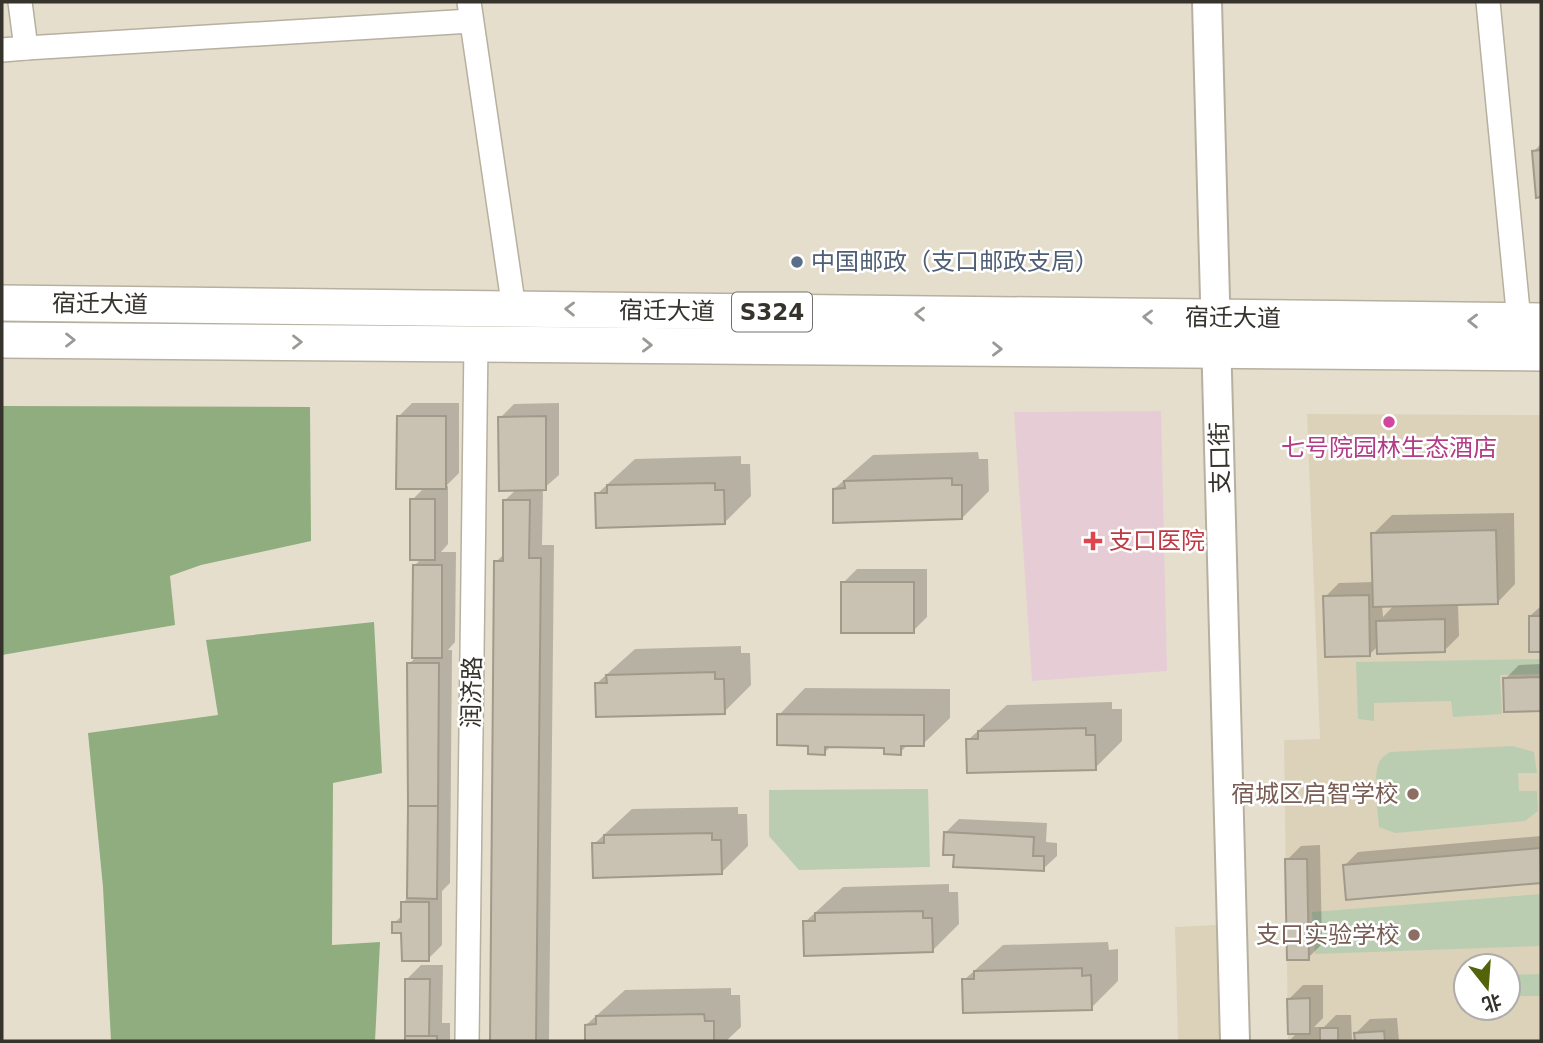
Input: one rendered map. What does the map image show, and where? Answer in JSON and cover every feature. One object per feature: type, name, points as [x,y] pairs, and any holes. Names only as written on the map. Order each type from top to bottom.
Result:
[{"type":"main road","name":"宿迁大道","points":[[2,303],[514,309],[1217,334],[1541,353]]},
{"type":"main road","name":"宿迁大道","points":[[2,340],[476,343],[1217,334],[1530,321]]},
{"type":"street","points":[[20,2],[26,48]]},
{"type":"street","name":"支口街","points":[[1207,2],[1235,1041]]},
{"type":"street","points":[[1488,2],[1530,321]]},
{"type":"street","points":[[2,50],[470,11],[514,309]]},
{"type":"street","name":"润济路","points":[[467,1041],[476,343]]},
{"type":"shaded area","name":"支口医院","points":[[1161,411],[1167,671],[1032,681],[1014,412]]},
{"type":"shaded area","points":[[1307,414],[1541,415],[1541,1041],[1288,1041],[1284,740],[1320,739]]},
{"type":"shaded area","points":[[1217,925],[1220,1041],[1178,1041],[1175,927]]},
{"type":"green space","points":[[2,406],[310,407],[311,541],[201,565],[170,576],[175,625],[2,655]]},
{"type":"green space","points":[[374,622],[382,773],[333,783],[332,945],[380,942],[375,1041],[111,1041],[103,887],[88,733],[218,715],[206,640]]},
{"type":"green space","points":[[1541,659],[1541,674],[1500,675],[1502,714],[1453,717],[1451,701],[1374,703],[1374,721],[1358,719],[1356,662]]},
{"type":"green space","points":[[1513,746],[1534,752],[1537,773],[1518,773],[1519,791],[1537,791],[1538,811],[1525,821],[1395,833],[1379,827],[1376,796],[1393,796],[1392,779],[1376,779],[1377,770],[1381,760],[1390,752]]},
{"type":"green space","points":[[928,789],[930,867],[799,870],[769,836],[769,790]]},
{"type":"green space","points":[[1541,894],[1541,946],[1315,954],[1312,912]]},
{"type":"green space","points":[[1541,974],[1541,996],[1522,996],[1522,975]]},
{"type":"building","points":[[1541,150],[1541,197],[1536,198],[1532,151]]},
{"type":"building","points":[[397,416],[446,416],[446,489],[396,489]]},
{"type":"building","points":[[546,416],[546,490],[499,491],[498,417]]},
{"type":"building","points":[[952,478],[952,485],[962,485],[962,519],[833,523],[833,489],[845,488],[844,481]]},
{"type":"building","points":[[715,483],[715,490],[724,490],[725,524],[596,528],[595,493],[607,493],[607,485]]},
{"type":"building","points":[[410,499],[435,499],[435,560],[410,560]]},
{"type":"building","points":[[503,500],[530,500],[529,558],[541,558],[536,1041],[490,1041],[494,561],[503,561]]},
{"type":"building","points":[[1496,530],[1498,604],[1373,607],[1371,533]]},
{"type":"building","points":[[413,565],[442,565],[442,658],[412,658]]},
{"type":"building","points":[[841,582],[914,582],[914,633],[841,633]]},
{"type":"building","points":[[1369,595],[1370,656],[1325,657],[1323,596]]},
{"type":"building","points":[[1529,616],[1541,616],[1541,652],[1529,652]]},
{"type":"building","points":[[1445,619],[1445,652],[1377,654],[1376,621]]},
{"type":"building","points":[[407,663],[439,663],[438,806],[408,806]]},
{"type":"building","points":[[715,672],[715,679],[724,679],[725,714],[596,717],[595,683],[607,683],[606,675]]},
{"type":"building","points":[[1541,677],[1541,711],[1504,712],[1503,678]]},
{"type":"building","points":[[777,714],[924,715],[924,746],[901,746],[901,755],[884,754],[884,748],[825,747],[825,755],[808,754],[808,746],[777,745]]},
{"type":"building","points":[[1086,728],[1086,735],[1095,735],[1096,770],[967,773],[966,739],[978,739],[978,731]]},
{"type":"building","points":[[408,806],[438,806],[437,899],[407,898]]},
{"type":"building","points":[[944,832],[1034,837],[1033,856],[1044,856],[1044,871],[953,867],[954,855],[943,855]]},
{"type":"building","points":[[712,833],[712,840],[721,840],[722,874],[593,878],[592,843],[604,843],[604,835]]},
{"type":"building","points":[[1540,848],[1541,883],[1346,900],[1343,865]]},
{"type":"building","points":[[1285,859],[1307,859],[1309,960],[1287,960]]},
{"type":"building","points":[[401,902],[429,902],[429,961],[402,961],[401,933],[392,933],[392,922],[401,922]]},
{"type":"building","points":[[923,911],[923,918],[932,918],[933,952],[804,956],[803,921],[815,921],[815,913]]},
{"type":"building","points":[[1082,968],[1082,976],[1091,975],[1092,1010],[963,1013],[962,979],[974,979],[974,971]]},
{"type":"building","points":[[405,979],[430,979],[429,1036],[405,1036]]},
{"type":"building","points":[[1310,998],[1310,1034],[1288,1034],[1287,999]]},
{"type":"building","points":[[704,1014],[705,1021],[714,1021],[714,1041],[585,1041],[585,1025],[596,1024],[596,1016]]},
{"type":"building","points":[[1320,1028],[1338,1028],[1338,1041],[1320,1041]]},
{"type":"building","points":[[1384,1031],[1385,1041],[1355,1041],[1354,1033]]},
{"type":"building","points":[[405,1036],[437,1036],[437,1041],[405,1041]]},
{"type":"place","name":"中国邮政（支口邮政支局）","points":[[797,262]]},
{"type":"place","name":"七号院园林生态酒店","points":[[1389,422]]},
{"type":"place","name":"支口医院","points":[[1093,541]]},
{"type":"place","name":"宿城区启智学校","points":[[1413,794]]},
{"type":"place","name":"支口实验学校","points":[[1414,935]]}]
